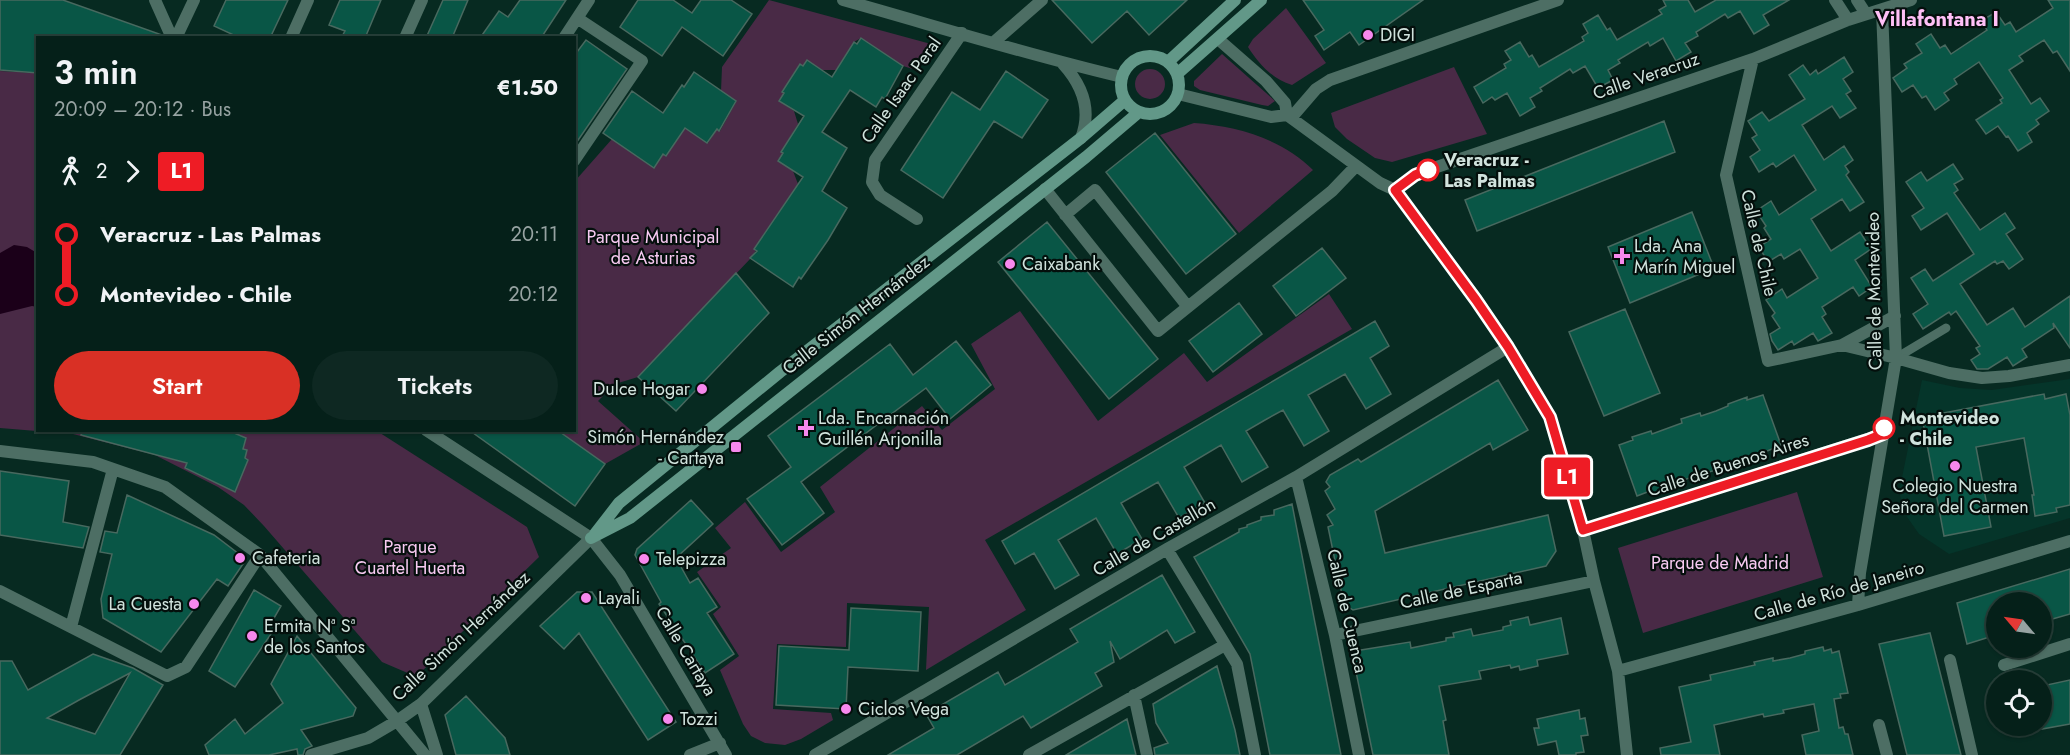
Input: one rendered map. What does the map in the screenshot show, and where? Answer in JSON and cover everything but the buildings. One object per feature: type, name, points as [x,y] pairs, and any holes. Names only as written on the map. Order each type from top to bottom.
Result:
[{"type":"street","points":[[155,0],[173,36]]},
{"type":"street","points":[[175,36],[194,0]]},
{"type":"street","points":[[292,36],[308,0]]},
{"type":"street","points":[[406,36],[422,0]]},
{"type":"street","points":[[565,36],[590,0]]},
{"type":"street","points":[[843,0],[1064,64],[1122,77]]},
{"type":"street","points":[[994,42],[1042,0]]},
{"type":"street","points":[[1168,62],[1235,0]]},
{"type":"street","points":[[1177,74],[1261,0]]},
{"type":"street","points":[[1289,117],[1317,89],[1330,80],[1558,0]]},
{"type":"street","points":[[1835,0],[1848,20]]},
{"type":"street","points":[[1857,0],[1866,14]]},
{"type":"street","name":"Calle Veracruz","points":[[1395,190],[1415,175],[1428,170],[1753,58],[1848,20],[1911,0]]},
{"type":"street","name":"Calle de Montevideo","points":[[1858,605],[1860,573],[1896,358],[1882,9]]},
{"type":"street","points":[[576,157],[642,61],[577,18]]},
{"type":"street","name":"Calle Isaac Peral","points":[[917,219],[880,195],[872,182],[875,160],[962,33]]},
{"type":"street","points":[[1218,39],[1266,81],[1285,102],[1289,117]]},
{"type":"street","points":[[1159,57],[1168,62],[1177,74],[1178,94],[1171,105],[1158,113],[1139,112],[1125,100],[1121,91],[1122,77],[1128,66],[1139,58],[1159,57]]},
{"type":"street","name":"Calle de Chile","points":[[1753,58],[1726,175],[1768,361],[1842,345],[1895,316]]},
{"type":"street","points":[[1064,64],[1079,85],[1085,102],[1086,114],[1080,138]]},
{"type":"street","points":[[1178,94],[1271,117],[1289,117],[1380,183],[1395,190],[1508,347],[1550,417],[1583,530],[1618,671],[1627,755]]},
{"type":"street","name":"Calle Simón Hernández","points":[[311,755],[368,738],[398,721],[421,704],[591,538],[619,503],[780,372],[1080,138],[1125,100]]},
{"type":"street","name":"Calle Simón Hernández","points":[[591,538],[630,518],[1139,112]]},
{"type":"street","points":[[1045,189],[1158,331],[1332,190],[1356,166]]},
{"type":"street","points":[[1065,215],[1095,190],[1188,307]]},
{"type":"street","name":"Calle de Chile","points":[[1842,345],[1949,374],[1982,378],[2009,376],[2070,365]]},
{"type":"street","name":"Calle de Castellón","points":[[815,755],[1167,549],[1296,477],[1508,347]]},
{"type":"street","name":"Calle Cartaya","points":[[429,432],[591,538],[620,575],[726,755]]},
{"type":"street","name":"Calle de Buenos Aires","points":[[1583,530],[1883,434]]},
{"type":"street","points":[[0,451],[93,462],[165,487],[260,555],[425,755]]},
{"type":"street","points":[[71,627],[113,469]]},
{"type":"street","name":"Calle de Cuenca","points":[[1296,477],[1335,635],[1359,755]]},
{"type":"street","name":"Calle de Río de Janeiro","points":[[1618,671],[1858,605],[2070,541]]},
{"type":"street","points":[[1167,549],[1237,664],[1255,755]]},
{"type":"street","points":[[0,591],[167,676],[186,668],[260,555]]},
{"type":"street","name":"Calle de Esparta","points":[[1335,635],[1594,581]]},
{"type":"street","points":[[2004,665],[2070,644]]},
{"type":"street","points":[[1029,755],[1043,751],[1134,695],[1225,645]]},
{"type":"street","points":[[1950,660],[1972,755]]},
{"type":"street","points":[[1134,695],[1147,755]]},
{"type":"street","points":[[421,704],[437,755]]},
{"type":"street","points":[[1879,725],[1887,755]]},
{"type":"street","points":[[690,755],[720,742]]},
{"type":"lane","points":[[1896,358],[1946,328]]},
{"type":"shaded area","points":[[14,245],[27,247],[36,252],[36,307],[0,314],[0,253]]},
{"type":"shaded area","points":[[2070,379],[2070,518],[1949,554],[1919,534],[1905,514],[1899,492],[1922,380],[1960,388],[1992,390]]},
{"type":"green space","name":"Parque Municipal de Asturias","points":[[769,0],[931,44],[916,70],[903,66],[861,38],[854,42],[836,70],[822,70],[807,60],[803,66],[799,65],[779,101],[794,111],[798,124],[778,160],[793,171],[798,184],[754,249],[756,250],[751,258],[638,377],[615,384],[598,401],[644,442],[605,464],[558,432],[576,432],[576,180],[612,139],[654,168],[663,154],[666,156],[683,126],[708,143],[717,129],[720,131],[736,102],[721,91],[722,67]]},
{"type":"green space","points":[[1286,8],[1326,63],[1292,85],[1278,79],[1267,70],[1248,47],[1253,39]]},
{"type":"green space","points":[[1222,54],[1275,101],[1268,106],[1262,105],[1200,90],[1194,86],[1194,81]]},
{"type":"green space","points":[[1454,67],[1487,134],[1392,162],[1375,158],[1347,139],[1335,127],[1331,113]]},
{"type":"green space","points":[[1150,69],[1161,73],[1165,84],[1161,95],[1150,99],[1139,95],[1135,84],[1139,73]]},
{"type":"green space","name":"Parque Cuartel Huerta","points":[[0,71],[36,73],[36,431],[0,428]]},
{"type":"green space","points":[[1194,123],[1226,127],[1258,136],[1287,150],[1313,170],[1239,233],[1160,135]]},
{"type":"green space","points":[[1329,294],[1352,329],[985,540],[1026,610],[926,670],[929,607],[847,603],[846,647],[777,644],[773,709],[831,713],[833,720],[801,739],[785,745],[765,743],[751,736],[743,724],[720,670],[739,656],[713,614],[721,607],[697,572],[731,548],[715,528],[745,502],[781,552],[835,512],[820,487],[922,406],[942,430],[995,389],[971,344],[1020,311],[1098,421],[1184,353],[1207,382]]},
{"type":"green space","name":"Parque Cuartel Huerta","points":[[49,432],[379,432],[527,527],[539,557],[418,675],[410,674],[382,662],[244,505],[218,487],[155,455],[73,434]]},
{"type":"green space","name":"Parque de Madrid","points":[[1797,492],[1823,577],[1643,633],[1618,548]]},
{"type":"bus line","name":"L1","points":[[1428,170],[1415,175],[1395,190],[1476,300],[1508,347],[1550,417],[1583,530],[1868,440],[1883,434],[1884,428]]},
{"type":"place","name":"DIGI","points":[[1368,35]]},
{"type":"place","name":"Veracruz - Las Palmas","points":[[1428,170]]},
{"type":"place","name":"Lda. Ana Marín Miguel","points":[[1622,256]]},
{"type":"place","name":"Caixabank","points":[[1010,264]]},
{"type":"place","name":"Dulce Hogar","points":[[702,389]]},
{"type":"place","name":"Lda. Encarnación Guillén Arjonilla","points":[[806,428]]},
{"type":"place","name":"Montevideo - Chile","points":[[1884,428]]},
{"type":"place","name":"Simón Hernández - Cartaya","points":[[736,447]]},
{"type":"place","name":"Colegio Nuestra Señora del Carmen","points":[[1955,466]]},
{"type":"place","name":"Cafeteria","points":[[240,558]]},
{"type":"place","name":"Telepizza","points":[[644,559]]},
{"type":"place","name":"Layali","points":[[586,598]]},
{"type":"place","name":"La Cuesta","points":[[194,604]]},
{"type":"place","name":"Ermita Nª Sª de los Santos","points":[[252,636]]},
{"type":"place","name":"Ciclos Vega","points":[[846,709]]},
{"type":"place","name":"Tozzi","points":[[668,719]]},
{"type":"district","name":"Villafontana I","points":[[1937,19]]}]
